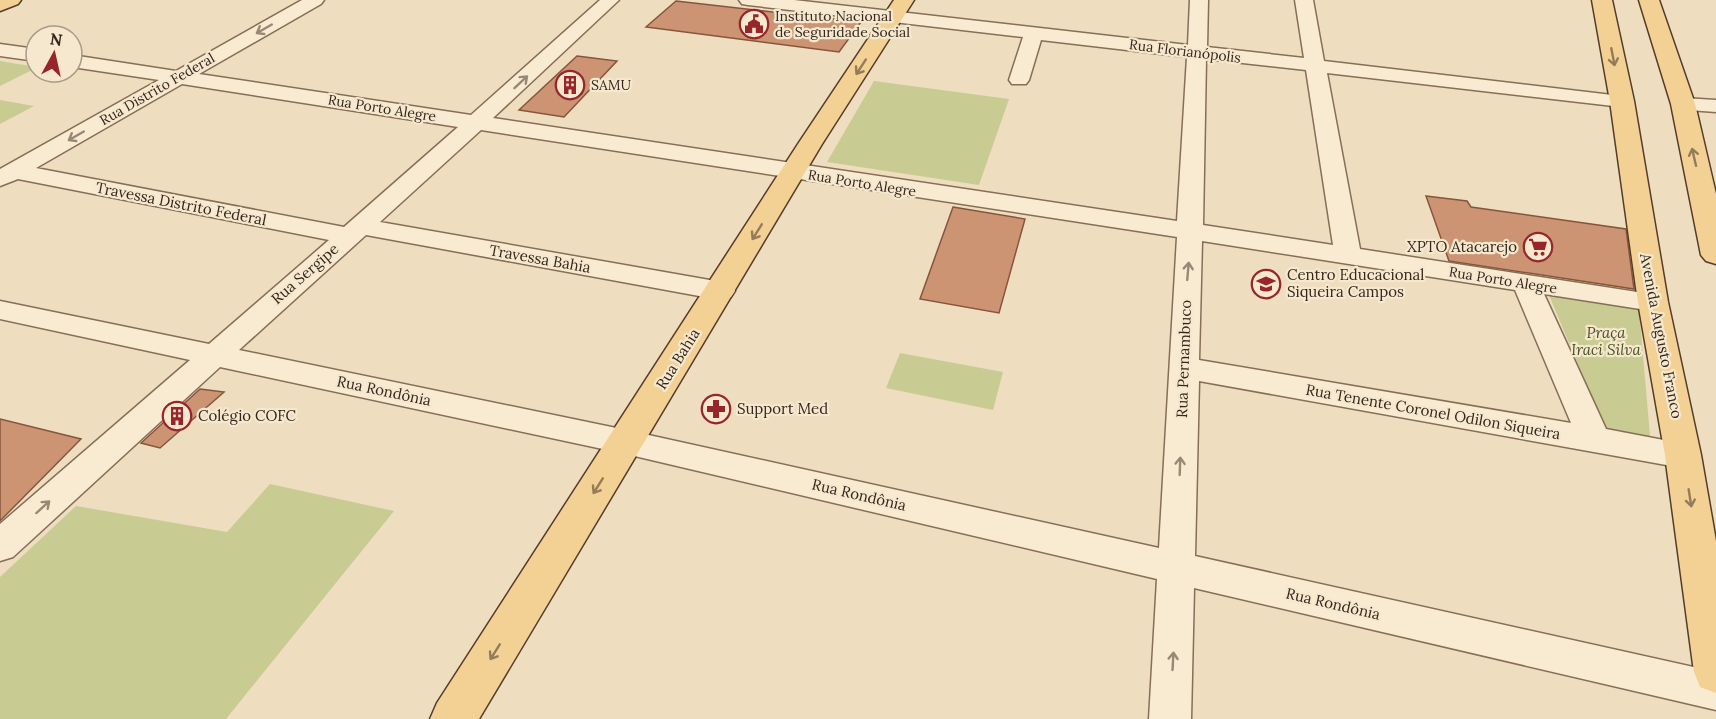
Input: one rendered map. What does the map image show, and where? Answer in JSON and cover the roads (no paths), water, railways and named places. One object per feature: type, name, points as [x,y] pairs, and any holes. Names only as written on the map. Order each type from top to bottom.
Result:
[{"type":"main road","points":[[0,5],[11,0]]},
{"type":"main road","name":"Avenida Augusto Franco","points":[[1602,0],[1622,101],[1653,302],[1683,455],[1716,672]]},
{"type":"main road","points":[[1649,0],[1709,194],[1716,255]]},
{"type":"main road","name":"Rua Bahia","points":[[453,719],[794,172],[899,8]]},
{"type":"street","name":"Rua Distrito Federal","points":[[7,175],[315,0]]},
{"type":"street","name":"Rua Sergipe","points":[[0,546],[479,122],[610,0]]},
{"type":"street","name":"Rua Florianópolis","points":[[748,0],[899,8],[1034,32],[1622,101]]},
{"type":"street","name":"Rua Pernambuco","points":[[1170,719],[1191,232],[1198,0]]},
{"type":"street","points":[[1304,0],[1348,256]]},
{"type":"street","points":[[1019,80],[1034,32]]},
{"type":"street","points":[[0,50],[24,53]]},
{"type":"street","name":"Rua Porto Alegre","points":[[84,63],[1653,302]]},
{"type":"street","points":[[1683,104],[1716,106]]},
{"type":"street","name":"Travessa Distrito Federal","points":[[7,175],[354,231]]},
{"type":"street","name":"Travessa Bahia","points":[[354,231],[721,291]]},
{"type":"street","points":[[1526,284],[1594,440]]},
{"type":"street","name":"Rua Rondônia","points":[[0,310],[626,441],[1716,691]]},
{"type":"street","name":"Rua Tenente Coronel Odilon Siqueira","points":[[1184,368],[1683,455]]},
{"type":"place","name":"Instituto Nacional de Seguridade Social","points":[[754,24]]},
{"type":"place","name":"SAMU","points":[[570,85]]},
{"type":"place","name":"XPTO Atacarejo","points":[[1538,247]]},
{"type":"place","name":"Centro Educacional Siqueira Campos","points":[[1266,284]]},
{"type":"place","name":"Support Med","points":[[716,409]]},
{"type":"place","name":"Colégio COFC","points":[[177,416]]},
{"type":"park label","name":"Praça Iraci Silva","points":[[1606,342]]}]
